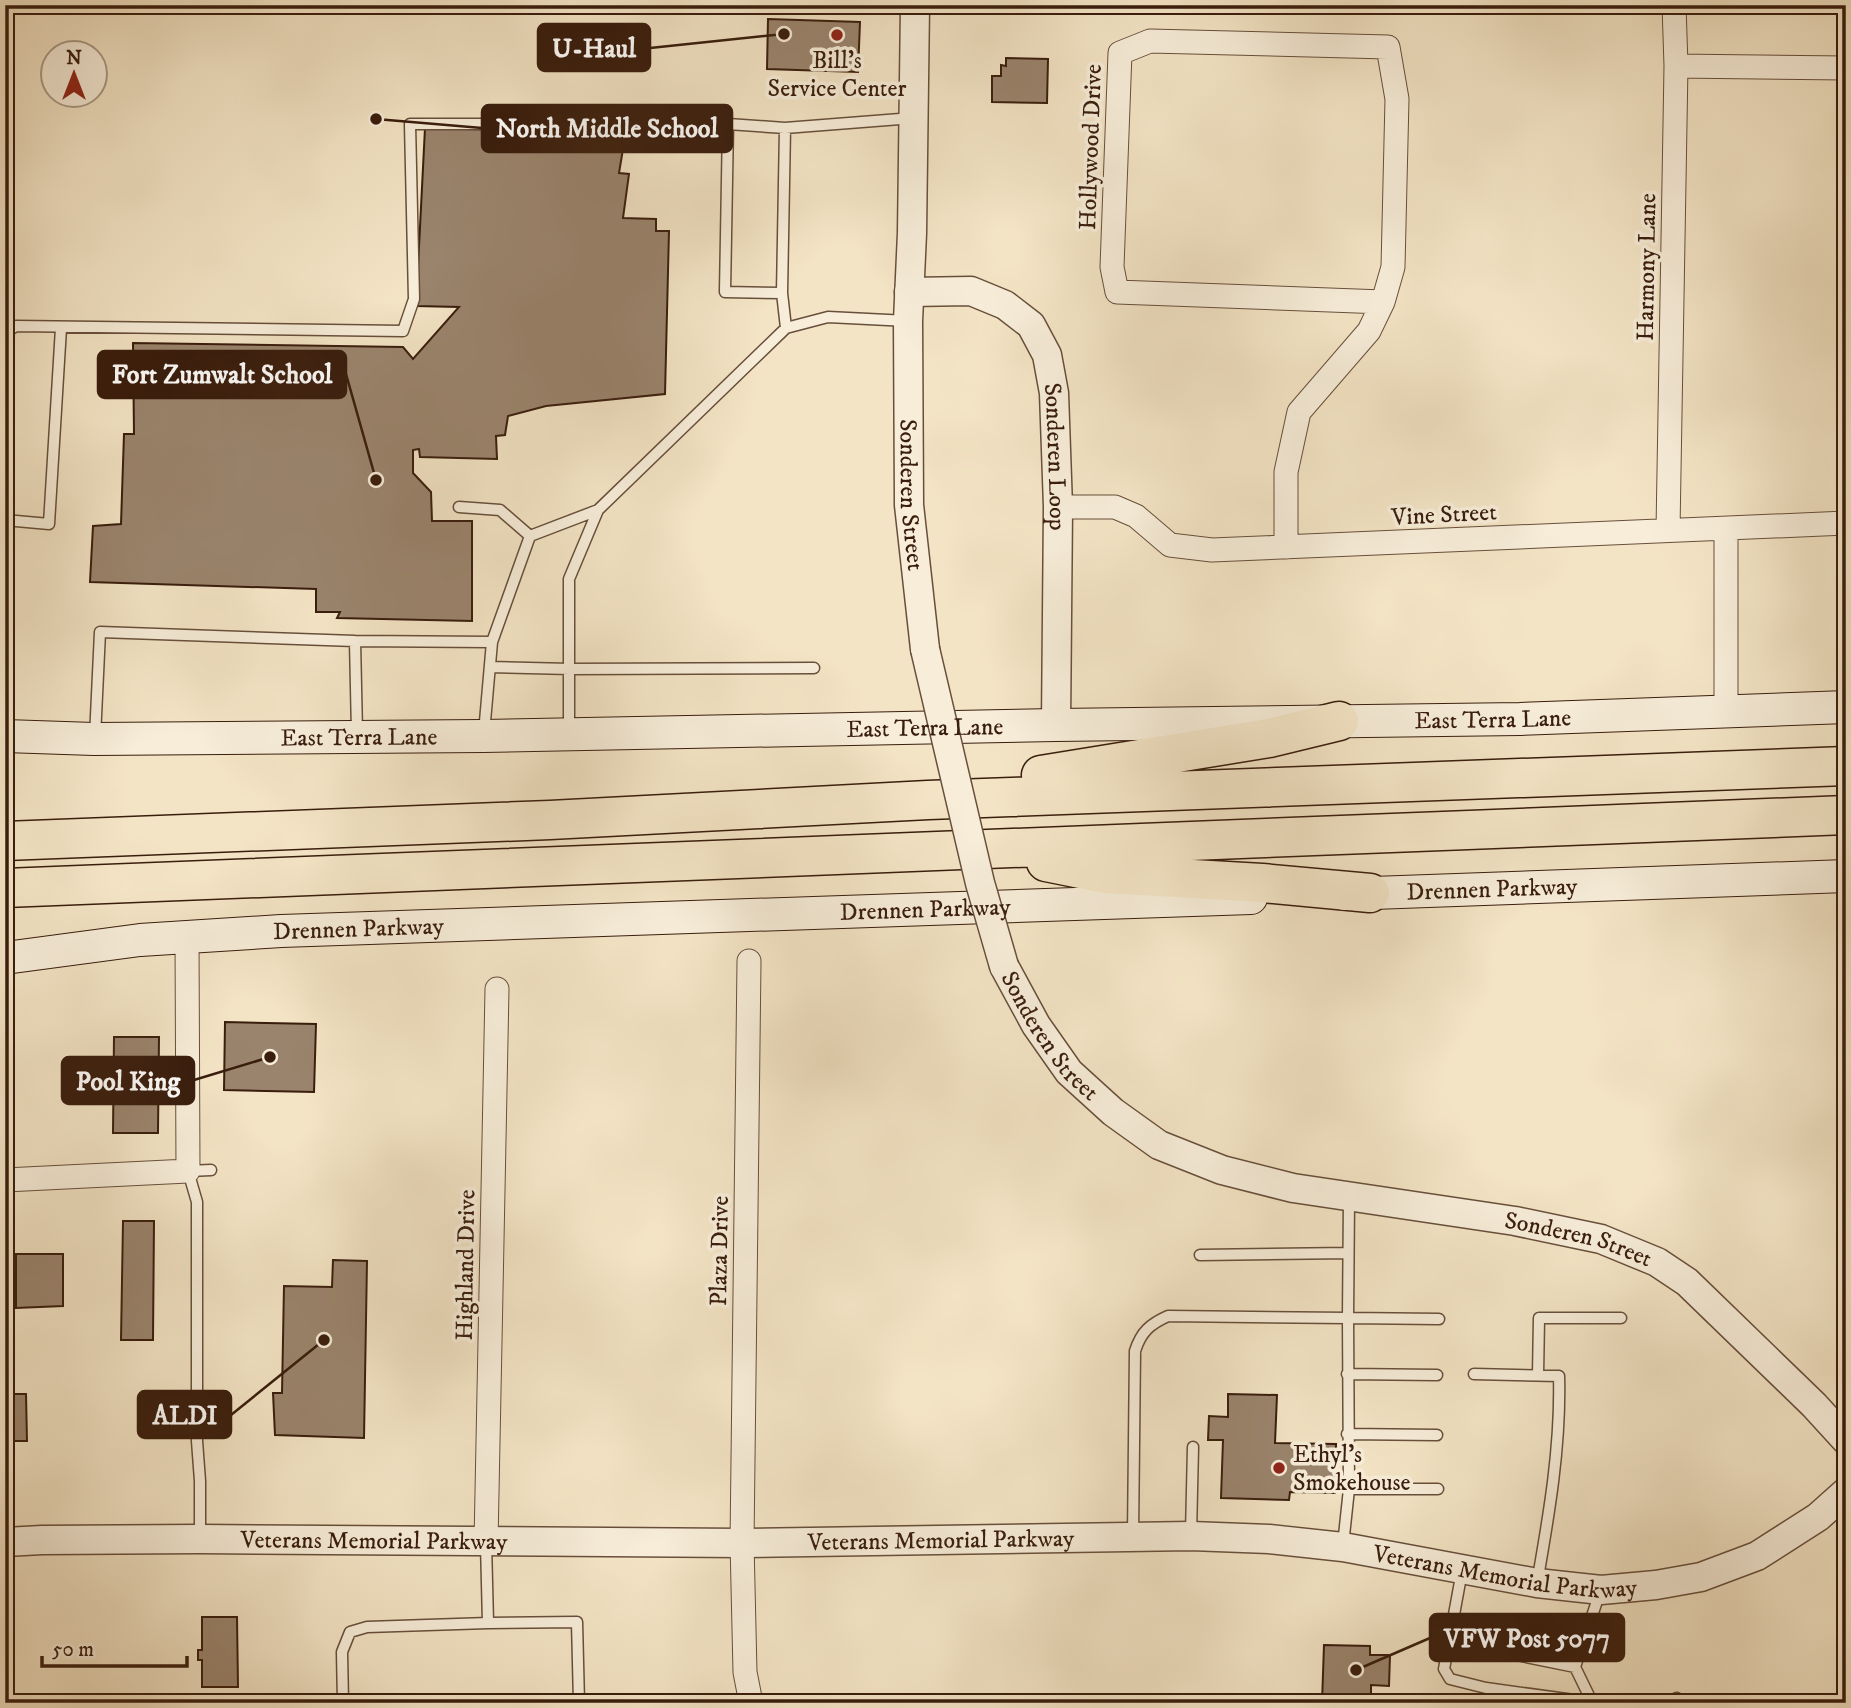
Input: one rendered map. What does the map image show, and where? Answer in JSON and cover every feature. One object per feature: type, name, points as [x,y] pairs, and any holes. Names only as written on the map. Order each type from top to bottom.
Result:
[{"type":"highway","points":[[928,800],[1009,780],[1269,738],[1339,721]]},
{"type":"highway","points":[[5,841],[550,820],[928,800],[1846,766]]},
{"type":"highway","points":[[5,888],[1846,815]]},
{"type":"highway","points":[[986,850],[1106,874],[1262,883],[1370,893]]},
{"type":"main road","name":"East Terra Lane","points":[[5,736],[94,739],[483,737],[1520,719],[1846,707]]},
{"type":"main road","name":"Drennen Parkway","points":[[5,958],[140,940],[364,928],[1846,876]]},
{"type":"street","name":"Sonderen Street","points":[[915,5],[912,233],[908,292],[909,505],[925,649],[974,859],[1004,966],[1036,1025],[1069,1072],[1113,1111],[1158,1145],[1222,1170],[1293,1188],[1515,1221],[1564,1231],[1601,1239],[1657,1262],[1687,1282],[1814,1405],[1846,1440]]},
{"type":"street","name":"Harmony Lane","points":[[1668,530],[1676,66],[1674,5]]},
{"type":"street","name":"Hollywood Drive","points":[[1286,547],[1286,472],[1299,412],[1369,331],[1383,302],[1393,267],[1397,99],[1388,47],[1150,41],[1120,53],[1112,267],[1117,292],[1383,302]]},
{"type":"street","points":[[1676,66],[1846,68]]},
{"type":"street","name":"Sonderen Loop","points":[[908,292],[971,291],[1005,305],[1031,325],[1047,355],[1054,393],[1058,508],[1056,725]]},
{"type":"street","name":"Vine Street","points":[[1058,508],[1115,506],[1136,516],[1170,545],[1212,550],[1846,523]]},
{"type":"street","points":[[1726,529],[1726,712]]},
{"type":"street","points":[[5,1180],[199,1171],[187,937]]},
{"type":"street","name":"Plaza Drive","points":[[749,961],[742,1543],[744,1672],[751,1703]]},
{"type":"street","name":"Highland Drive","points":[[486,1543],[497,989]]},
{"type":"street","name":"Veterans Memorial Parkway","points":[[5,1542],[200,1539],[742,1543],[1191,1536],[1269,1539],[1343,1546],[1537,1583],[1601,1590],[1656,1586],[1701,1577],[1757,1556],[1818,1517],[1846,1492]]},
{"type":"lane","points":[[5,372],[8,331],[16,326],[403,331],[414,299],[410,124],[728,124],[785,128],[913,118]]},
{"type":"lane","points":[[728,124],[725,292],[782,293]]},
{"type":"lane","points":[[785,128],[782,293],[786,328]]},
{"type":"lane","points":[[569,735],[569,579],[598,510],[786,328],[828,317],[908,321]]},
{"type":"lane","points":[[5,520],[49,524],[61,328]]},
{"type":"lane","points":[[459,507],[500,510],[530,536]]},
{"type":"lane","points":[[483,737],[492,642],[530,536],[598,510]]},
{"type":"lane","points":[[94,739],[100,632],[355,641],[492,642]]},
{"type":"lane","points":[[355,641],[357,737]]},
{"type":"lane","points":[[490,667],[814,668]]},
{"type":"lane","points":[[199,1171],[197,1428],[200,1539]]},
{"type":"lane","points":[[1343,1546],[1349,1489],[1349,1196]]},
{"type":"lane","points":[[1200,1255],[1348,1253]]},
{"type":"lane","points":[[1133,1537],[1135,1351],[1139,1336],[1153,1322],[1168,1315],[1439,1320]]},
{"type":"lane","points":[[1538,1375],[1539,1318],[1621,1318]]},
{"type":"lane","points":[[1347,1374],[1437,1375]]},
{"type":"lane","points":[[1474,1374],[1559,1376],[1560,1410],[1537,1583]]},
{"type":"lane","points":[[1347,1434],[1437,1435]]},
{"type":"lane","points":[[1191,1536],[1193,1447]]},
{"type":"lane","points":[[1349,1489],[1437,1489]]},
{"type":"lane","points":[[486,1543],[488,1623]]},
{"type":"lane","points":[[1462,1568],[1444,1670],[1450,1679],[1486,1688],[1594,1702]]},
{"type":"lane","points":[[1594,1702],[1575,1667],[1601,1590]]},
{"type":"lane","points":[[343,1703],[342,1652],[350,1632],[367,1627],[577,1622],[579,1703]]},
{"type":"lane","points":[[1448,1641],[1575,1667]]},
{"type":"lane","points":[[1666,1703],[1677,1698]]},
{"type":"building","points":[[768,19],[860,22],[858,72],[767,69]]},
{"type":"building","points":[[1006,58],[1048,59],[1047,103],[992,102],[992,76],[1001,76],[1001,65],[1006,66]]},
{"type":"building","points":[[425,128],[511,130],[512,141],[582,141],[580,147],[623,149],[619,173],[629,174],[623,218],[656,219],[656,231],[669,231],[665,394],[546,406],[508,416],[505,435],[496,436],[497,459],[420,457],[419,449],[413,450],[413,473],[431,492],[432,521],[472,521],[472,621],[337,618],[340,612],[316,612],[316,589],[90,582],[93,526],[121,524],[124,434],[134,434],[133,343],[403,347],[413,359],[459,307],[416,306]]},
{"type":"building","points":[[225,1022],[316,1024],[314,1092],[224,1090]]},
{"type":"building","points":[[114,1037],[159,1037],[158,1133],[113,1133]]},
{"type":"building","points":[[123,1221],[154,1221],[153,1340],[121,1340]]},
{"type":"building","points":[[16,1254],[63,1254],[63,1306],[16,1308]]},
{"type":"building","points":[[333,1260],[367,1261],[364,1438],[275,1435],[273,1393],[282,1393],[284,1286],[332,1287]]},
{"type":"building","points":[[5,1394],[26,1394],[27,1441],[5,1441]]},
{"type":"building","name":"Ethyl's Smokehouse","points":[[1228,1394],[1277,1395],[1275,1443],[1336,1444],[1335,1493],[1290,1492],[1289,1500],[1221,1498],[1223,1440],[1208,1440],[1209,1416],[1228,1417]]},
{"type":"building","points":[[202,1617],[237,1617],[238,1687],[202,1687],[202,1660],[198,1660],[198,1650],[202,1650]]},
{"type":"building","points":[[1324,1645],[1370,1646],[1370,1655],[1390,1655],[1389,1686],[1371,1685],[1371,1703],[1322,1703]]},
{"type":"place","name":"U-Haul","points":[[784,34]]},
{"type":"place","name":"Bill's Service Center","points":[[837,35]]},
{"type":"place","name":"North Middle School","points":[[376,119]]},
{"type":"place","name":"Fort Zumwalt School","points":[[376,480]]},
{"type":"place","name":"Pool King","points":[[270,1057]]},
{"type":"place","name":"ALDI","points":[[324,1340]]},
{"type":"place","name":"Ethyl's Smokehouse","points":[[1279,1468]]},
{"type":"place","name":"VFW Post 5077","points":[[1356,1670]]}]
